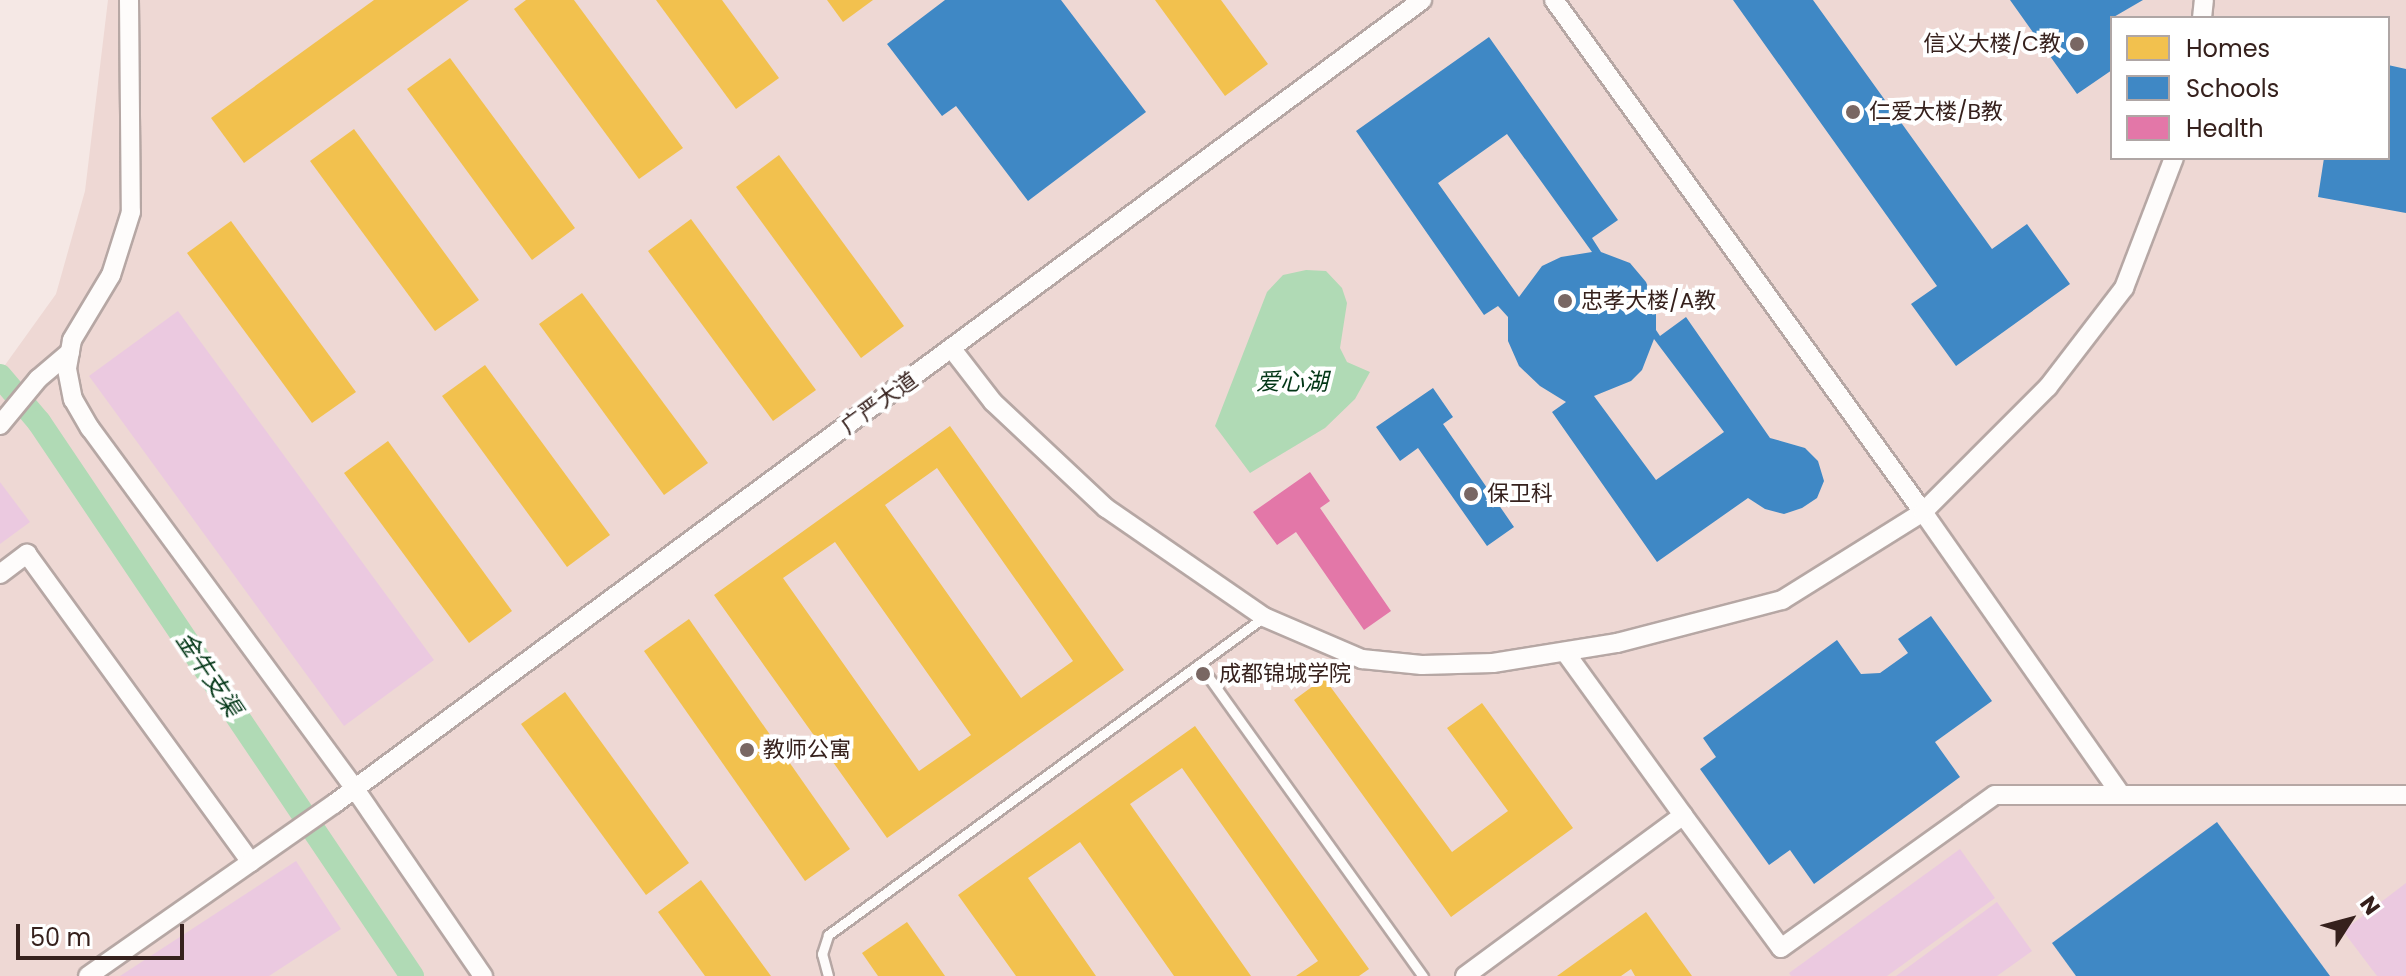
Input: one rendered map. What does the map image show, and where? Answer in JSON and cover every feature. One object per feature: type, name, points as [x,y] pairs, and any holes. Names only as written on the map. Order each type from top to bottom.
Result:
[{"type":"street","points":[[129,0],[131,212],[111,275],[72,340],[67,369],[73,399],[90,428],[355,789],[483,976]]},
{"type":"street","name":"广严大道","points":[[88,976],[355,789],[1422,0]]},
{"type":"street","points":[[1554,0],[1923,512],[2119,792]]},
{"type":"street","points":[[952,349],[993,402],[1106,508],[1264,617],[1362,659],[1422,665],[1493,663],[1565,652],[1617,643],[1782,600],[1923,512],[2048,387],[2124,288],[2173,160]]},
{"type":"street","points":[[0,425],[27,391],[70,352]]},
{"type":"street","points":[[0,574],[27,554],[251,862]]},
{"type":"street","points":[[1565,652],[1781,948],[1995,795],[2119,792],[2406,795]]},
{"type":"street","points":[[1465,976],[1683,815]]},
{"type":"lane","points":[[828,976],[822,954],[828,935],[1264,617]]},
{"type":"lane","points":[[1200,665],[1423,976]]},
{"type":"shaded area","name":"成都锦城学院","points":[[108,0],[2406,0],[2406,976],[0,976],[0,372],[56,294],[85,191]]},
{"type":"shaded area","points":[[178,311],[434,660],[344,726],[89,376]]},
{"type":"shaded area","points":[[0,482],[30,522],[0,544]]},
{"type":"shaded area","points":[[1960,849],[1995,898],[1887,976],[1791,976],[1789,973]]},
{"type":"shaded area","points":[[296,861],[341,929],[269,976],[120,976]]},
{"type":"shaded area","points":[[2406,883],[2406,976],[2377,976],[2343,931]]},
{"type":"shaded area","points":[[1997,902],[2032,951],[1997,976],[1896,976]]},
{"type":"water","name":"爱心湖","points":[[1306,270],[1326,271],[1342,288],[1347,303],[1340,348],[1347,362],[1370,372],[1355,399],[1325,428],[1250,473],[1215,426],[1267,292],[1283,275]]},
{"type":"building: Homes","points":[[374,0],[469,0],[244,163],[211,118]]},
{"type":"building: Homes","points":[[526,0],[574,0],[683,148],[639,179],[514,9]]},
{"type":"building: Homes","points":[[656,0],[722,0],[779,78],[736,109]]},
{"type":"building: Homes","points":[[827,0],[873,0],[843,22]]},
{"type":"building: Homes","points":[[1155,0],[1221,0],[1268,64],[1225,96]]},
{"type":"building: Homes","points":[[450,58],[575,228],[532,260],[407,89]]},
{"type":"building: Homes","points":[[354,129],[479,300],[435,331],[310,161]]},
{"type":"building: Homes","points":[[779,155],[904,326],[861,358],[736,187]]},
{"type":"building: Homes","points":[[691,219],[816,390],[773,421],[648,251]]},
{"type":"building: Homes","points":[[231,221],[356,392],[312,423],[187,253]]},
{"type":"building: Homes","points":[[582,293],[708,463],[664,495],[539,324]]},
{"type":"building: Homes","points":[[485,365],[610,535],[567,567],[442,396]]},
{"type":"building: Homes","points":[[950,426],[1124,670],[887,838],[714,595]],"holes":[[[937,468],[1073,661],[1021,698],[885,505]],[[835,542],[971,735],[919,771],[783,578]]]},
{"type":"building: Homes","points":[[388,441],[512,611],[469,643],[344,473]]},
{"type":"building: Homes","name":"教师公寓","points":[[689,619],[850,849],[805,881],[644,651]]},
{"type":"building: Homes","points":[[1324,678],[1452,852],[1508,811],[1447,728],[1482,703],[1573,828],[1451,917],[1294,700]]},
{"type":"building: Homes","points":[[565,692],[689,863],[646,895],[521,724]]},
{"type":"building: Homes","points":[[1195,726],[1369,969],[1359,976],[1296,976],[1318,961],[1182,768],[1130,804],[1251,976],[1174,976],[1080,842],[1028,878],[1096,976],[1016,976],[958,895]]},
{"type":"building: Homes","points":[[701,880],[771,976],[705,976],[658,912]]},
{"type":"building: Homes","points":[[1646,912],[1692,976],[1635,976],[1631,969],[1621,976],[1557,976]]},
{"type":"building: Homes","points":[[907,922],[945,976],[878,976],[862,953]]},
{"type":"building: Schools","points":[[945,0],[1061,0],[1146,112],[1028,201],[956,106],[942,116],[887,44]]},
{"type":"building: Schools","name":"仁爱大楼/B教","points":[[1733,0],[1813,0],[1992,249],[2027,224],[2070,284],[1956,366],[1911,304],[1937,286]]},
{"type":"building: Schools","name":"信义大楼/C教","points":[[2010,0],[2143,0],[2110,16],[2110,71],[2077,94]]},
{"type":"building: Schools","name":"忠孝大楼/A教","points":[[1489,37],[1618,220],[1592,238],[1601,252],[1630,263],[1646,282],[1656,307],[1656,330],[1660,336],[1686,317],[1770,438],[1805,448],[1818,461],[1824,481],[1817,498],[1802,508],[1784,514],[1765,509],[1748,498],[1657,562],[1552,412],[1566,402],[1540,386],[1519,366],[1508,341],[1508,317],[1498,306],[1484,315],[1356,131]],"holes":[[[1507,134],[1592,252],[1561,257],[1542,266],[1519,297],[1438,183]],[[1654,339],[1724,432],[1656,480],[1594,396],[1631,381],[1642,370]]]},
{"type":"building: Schools","points":[[2390,65],[2406,69],[2406,213],[2318,197],[2324,160],[2390,160]]},
{"type":"building: Schools","name":"保卫科","points":[[1433,388],[1453,417],[1443,424],[1514,527],[1487,546],[1418,448],[1400,461],[1376,427]]},
{"type":"building: Schools","points":[[1931,616],[1992,701],[1935,742],[1960,777],[1814,884],[1790,850],[1769,865],[1700,769],[1716,757],[1703,738],[1837,640],[1861,674],[1880,673],[1908,653],[1898,639]]},
{"type":"building: Schools","points":[[2217,822],[2330,976],[2076,976],[2052,943]]},
{"type":"building: Health","points":[[1310,472],[1330,501],[1320,508],[1391,611],[1364,630],[1296,532],[1277,545],[1253,512]]},
{"type":"waterway","name":"金牛支渠","points":[[0,376],[39,422],[412,976]]},
{"type":"place","name":"信义大楼/C教","points":[[2077,44]]},
{"type":"place","name":"仁爱大楼/B教","points":[[1853,112]]},
{"type":"place","name":"忠孝大楼/A教","points":[[1565,301]]},
{"type":"place","name":"保卫科","points":[[1471,494]]},
{"type":"place","name":"成都锦城学院","points":[[1203,674]]},
{"type":"place","name":"教师公寓","points":[[747,750]]}]
